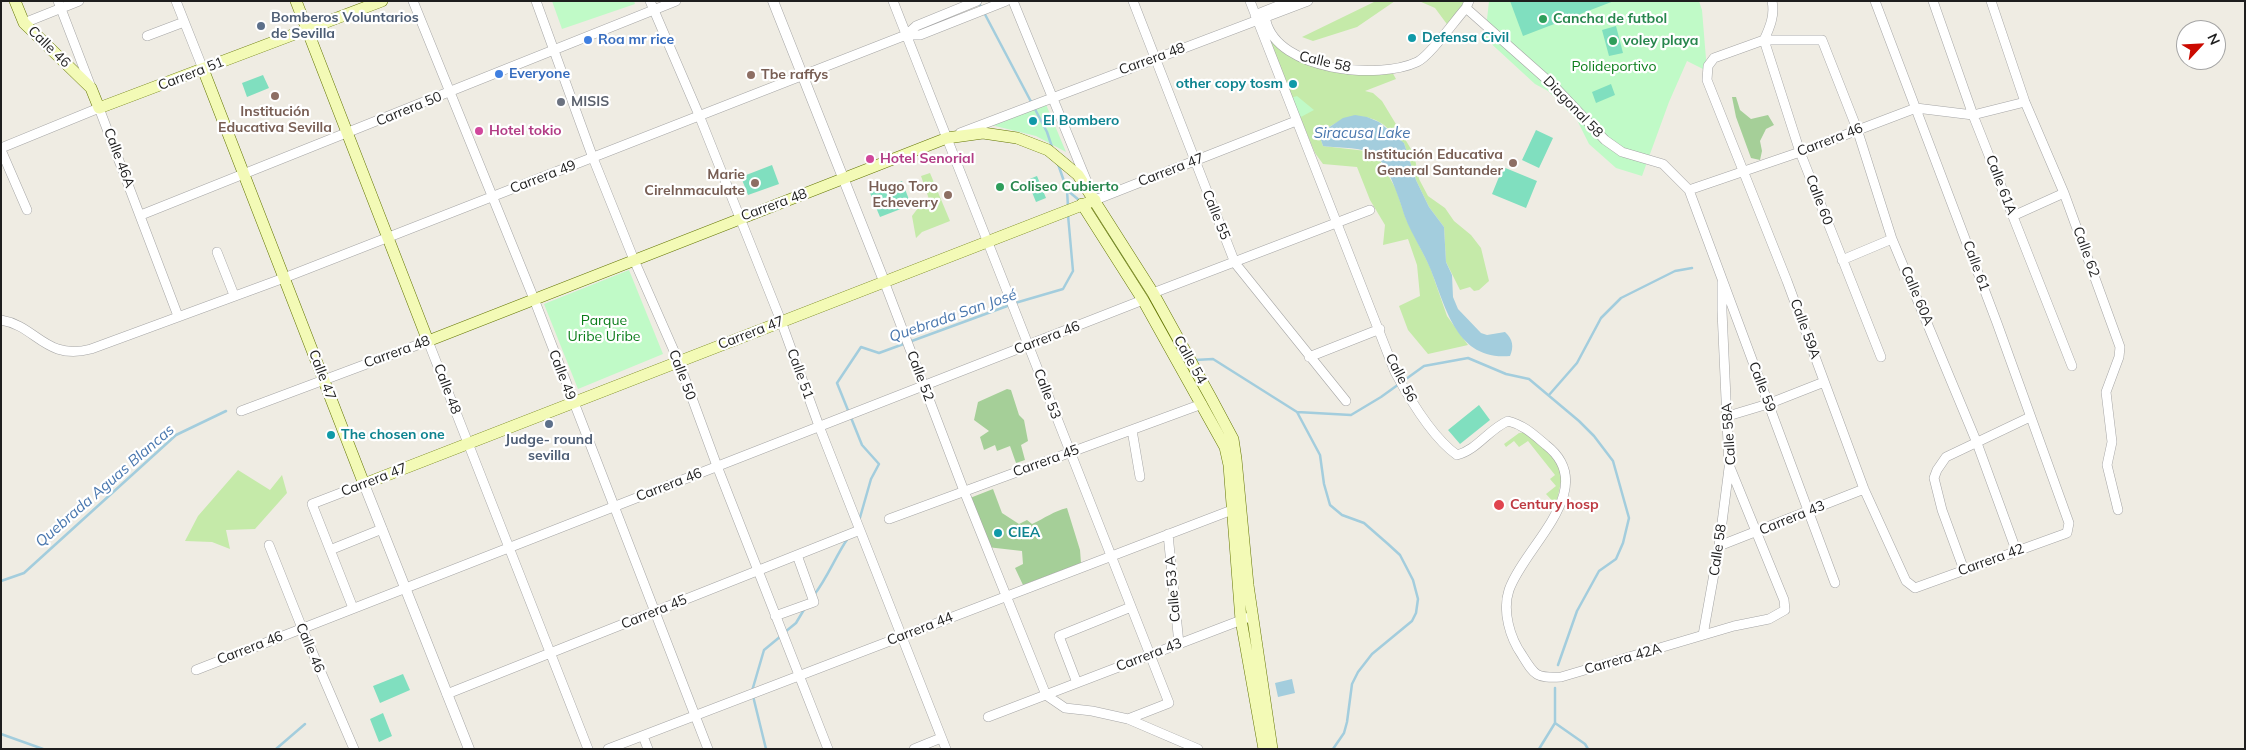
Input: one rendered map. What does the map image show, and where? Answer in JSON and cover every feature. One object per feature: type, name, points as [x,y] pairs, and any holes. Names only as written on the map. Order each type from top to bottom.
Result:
[{"type":"main road","name":"Calle 46","points":[[15,1],[24,23],[91,88]]},
{"type":"main road","name":"Calle 48","points":[[296,1],[306,31],[428,341]]},
{"type":"main road","name":"Carrera 51","points":[[99,108],[382,1]]},
{"type":"main road","name":"Calle 47","points":[[204,69],[364,484]]},
{"type":"main road","name":"Calle 46A","points":[[91,88],[99,108]]},
{"type":"main road","points":[[947,138],[983,132],[1001,134],[1033,142],[1048,150],[1078,175],[1095,200]]},
{"type":"main road","name":"Carrera 48","points":[[428,341],[947,138]]},
{"type":"main road","name":"Carrera 47","points":[[364,484],[678,360],[782,322],[1095,200]]},
{"type":"main road","name":"Calle 54","points":[[1095,200],[1153,293],[1232,439],[1246,618],[1272,749]]},
{"type":"main road","name":"Calle 54","points":[[1082,204],[1143,300],[1225,447],[1229,465],[1232,510],[1264,749]]},
{"type":"street","points":[[24,23],[59,5],[79,1]]},
{"type":"street","name":"Calle 47","points":[[176,1],[204,69]]},
{"type":"street","name":"Calle 49","points":[[413,1],[534,300],[708,749]]},
{"type":"street","name":"Calle 50","points":[[536,1],[594,158],[634,260],[678,360],[757,571],[828,749]]},
{"type":"street","name":"Carrera 50","points":[[141,216],[450,93],[555,49],[652,5],[676,1]]},
{"type":"street","name":"Calle 52","points":[[774,1],[964,492],[1046,695]]},
{"type":"street","name":"Calle 53","points":[[893,1],[1168,703],[1128,719]]},
{"type":"street","name":"Carrera 49","points":[[906,35],[916,26],[977,1]]},
{"type":"street","name":"Carrera 49","points":[[1,320],[17,326],[50,347],[77,353],[284,278],[594,158],[803,74],[906,35],[920,35],[1006,1]]},
{"type":"street","name":"Calle 54","points":[[1013,1],[1095,200]]},
{"type":"street","name":"Calle 55","points":[[1132,1],[1235,263],[1309,358],[1346,401]]},
{"type":"street","name":"Calle 56","points":[[1250,1],[1261,18]]},
{"type":"street","name":"Calle 56","points":[[1256,1],[1296,121],[1338,221],[1395,372],[1406,393],[1446,448],[1457,454],[1464,453],[1500,424],[1508,421],[1524,427],[1557,453],[1564,464],[1567,487],[1561,503],[1509,590],[1508,598]]},
{"type":"street","name":"Carrera 48","points":[[1261,18],[1290,1]]},
{"type":"street","name":"Carrera 48","points":[[947,138],[1308,1]]},
{"type":"street","points":[[1764,40],[1771,24],[1772,1]]},
{"type":"street","name":"Calle 61","points":[[1876,1],[1997,323],[2069,523],[2067,533]]},
{"type":"street","name":"Calle 61A","points":[[1933,1],[1974,115],[2072,366]]},
{"type":"street","name":"Calle 62","points":[[1991,1],[2025,102],[2064,193],[2120,347],[2119,357],[2106,392],[2112,442],[2107,465],[2118,510]]},
{"type":"street","name":"Calle 46A","points":[[59,5],[91,88]]},
{"type":"street","name":"Calle 51","points":[[652,5],[699,115],[782,322],[819,426],[946,749]]},
{"type":"street","name":"Calle 58","points":[[1261,18],[1273,37],[1288,51],[1302,59],[1373,71],[1393,70],[1418,62],[1467,5]]},
{"type":"street","name":"Diagonal 58","points":[[1467,5],[1554,86],[1605,140],[1622,152],[1663,164],[1688,190]]},
{"type":"street","points":[[147,36],[184,22]]},
{"type":"street","name":"Calle 60A","points":[[1764,40],[1822,40],[1857,129],[1892,240],[1977,443],[2016,550]]},
{"type":"street","name":"Calle 59A","points":[[1764,40],[1714,58],[1708,66],[1707,80],[1864,489],[1906,581],[1915,588]]},
{"type":"street","name":"Calle 60","points":[[1764,40],[1800,152],[1881,357]]},
{"type":"street","points":[[1974,115],[2025,102]]},
{"type":"street","name":"Calle 46A","points":[[99,108],[178,316]]},
{"type":"street","name":"Carrera 51","points":[[1,149],[99,108]]},
{"type":"street","name":"Carrera 46","points":[[1688,190],[1800,152],[1916,108],[1974,115]]},
{"type":"street","name":"Carrera 47","points":[[1095,200],[1296,121]]},
{"type":"street","points":[[1,149],[27,210]]},
{"type":"street","name":"Calle 59","points":[[1688,190],[1834,583]]},
{"type":"street","points":[[2013,216],[2064,193]]},
{"type":"street","points":[[1153,293],[1370,210]]},
{"type":"street","points":[[1842,260],[1892,240]]},
{"type":"street","points":[[216,252],[234,295]]},
{"type":"street","name":"Calle 58A","points":[[1722,282],[1729,465],[1785,606]]},
{"type":"street","name":"Carrera 46","points":[[196,670],[1143,300]]},
{"type":"street","points":[[1309,358],[1380,329]]},
{"type":"street","name":"Carrera 48","points":[[241,411],[428,341]]},
{"type":"street","name":"Calle 48","points":[[428,341],[588,749]]},
{"type":"street","points":[[1728,416],[1768,404],[1824,382]]},
{"type":"street","name":"Carrera 45","points":[[889,519],[1202,404]]},
{"type":"street","points":[[1964,570],[1942,510],[1934,478],[1941,462],[1946,457],[2030,417]]},
{"type":"street","points":[[1132,430],[1140,477]]},
{"type":"street","name":"Calle 58","points":[[1703,635],[1719,546],[1729,465]]},
{"type":"street","name":"Calle 47","points":[[364,484],[469,749]]},
{"type":"street","name":"Carrera 47","points":[[353,608],[312,504],[364,484]]},
{"type":"street","name":"Carrera 43","points":[[1719,546],[1864,489]]},
{"type":"street","name":"Carrera 44","points":[[608,749],[1232,510]]},
{"type":"street","points":[[330,550],[382,529]]},
{"type":"street","name":"Carrera 45","points":[[448,694],[860,530]]},
{"type":"street","name":"Carrera 42","points":[[1915,588],[2067,533]]},
{"type":"street","name":"Calle 53 A","points":[[1168,534],[1179,644]]},
{"type":"street","name":"Calle 46","points":[[269,545],[354,749]]},
{"type":"street","points":[[775,616],[814,602],[797,555]]},
{"type":"street","name":"Carrera 42A","points":[[1508,598],[1509,627],[1518,650],[1532,671],[1542,678],[1561,677],[1703,635],[1769,619],[1781,613],[1785,606]]},
{"type":"street","points":[[1077,683],[1059,636],[1131,607]]},
{"type":"street","name":"Carrera 43","points":[[988,717],[1246,618]]},
{"type":"street","points":[[1046,695],[1065,708],[1092,711],[1128,719],[1198,749]]},
{"type":"street","points":[[643,736],[648,749]]},
{"type":"street","points":[[914,749],[941,738]]},
{"type":"green space","points":[[552,1],[634,1],[635,4],[562,29]]},
{"type":"green space","points":[[1376,1],[1395,1],[1357,27],[1313,41],[1302,37]]},
{"type":"green space","points":[[1419,1],[1471,1],[1452,31],[1435,8]]},
{"type":"green space","name":"Polideportivo","points":[[1489,1],[1699,1],[1702,10],[1707,71],[1687,61],[1669,102],[1642,176],[1616,168],[1589,144],[1577,120],[1548,91],[1535,84],[1485,38]]},
{"type":"green space","name":"Cancha de futbol","points":[[1510,1],[1614,1],[1523,36]]},
{"type":"green space","points":[[1262,26],[1277,42],[1300,59],[1391,70],[1396,79],[1365,91],[1373,93],[1382,101],[1414,154],[1419,179],[1428,196],[1445,208],[1454,221],[1471,235],[1481,248],[1489,281],[1479,290],[1474,291],[1470,287],[1460,290],[1446,262],[1444,227],[1429,207],[1416,180],[1404,143],[1384,125],[1375,120],[1359,117],[1342,120],[1319,134],[1323,146],[1366,151],[1379,159],[1396,189],[1406,219],[1430,267],[1447,316],[1468,345],[1428,354],[1408,330],[1399,306],[1420,296],[1417,265],[1408,239],[1383,245],[1385,225],[1370,200],[1357,167],[1323,164],[1315,153]]},
{"type":"green space","name":"voley playa","points":[[1616,26],[1623,53],[1609,56],[1602,30]]},
{"type":"green space","points":[[263,75],[269,88],[247,97],[242,83]]},
{"type":"green space","points":[[1611,84],[1615,95],[1596,103],[1592,92]]},
{"type":"green space","points":[[1297,96],[1314,110],[1299,118],[1291,98]]},
{"type":"green space","points":[[1732,97],[1736,97],[1740,110],[1751,119],[1768,115],[1774,125],[1766,129],[1760,141],[1762,151],[1760,160],[1751,158],[1736,117]]},
{"type":"green space","points":[[1045,102],[1066,152],[1036,136],[991,125]]},
{"type":"green space","points":[[1536,130],[1553,138],[1539,168],[1522,160]]},
{"type":"green space","points":[[772,165],[779,184],[748,195],[741,177]]},
{"type":"green space","points":[[1503,167],[1537,181],[1526,208],[1492,194]]},
{"type":"green space","points":[[930,173],[950,221],[922,232],[916,238],[912,216],[918,208],[930,202],[921,176]]},
{"type":"green space","points":[[1037,176],[1046,198],[1036,202],[1027,180]]},
{"type":"green space","points":[[902,181],[911,205],[880,217],[870,193]]},
{"type":"green space","name":"Parque Uribe Uribe","points":[[629,270],[663,354],[578,389],[544,304]]},
{"type":"green space","points":[[1007,389],[1011,390],[1019,415],[1024,420],[1028,441],[1021,445],[1025,460],[1016,463],[1010,446],[997,451],[995,445],[984,450],[980,437],[989,431],[974,420],[978,402]]},
{"type":"green space","points":[[1479,405],[1490,420],[1460,444],[1448,430]]},
{"type":"green space","points":[[1527,432],[1554,456],[1563,473],[1556,505],[1546,494],[1556,486],[1550,479],[1555,475],[1528,441],[1519,447],[1514,441],[1506,447],[1504,444],[1519,433]]},
{"type":"green space","points":[[238,470],[270,490],[282,475],[287,493],[255,529],[226,530],[230,549],[212,542],[185,541],[198,516]]},
{"type":"green space","points":[[993,489],[1002,513],[1019,524],[1027,520],[1032,524],[1067,508],[1080,550],[1081,563],[1023,585],[1015,568],[1023,564],[1022,551],[987,547],[970,498]]},
{"type":"green space","points":[[403,674],[410,690],[380,703],[373,686]]},
{"type":"green space","points":[[383,713],[392,736],[379,742],[370,719]]},
{"type":"water","name":"Siracusa Lake","points":[[1355,115],[1379,122],[1404,143],[1416,180],[1429,207],[1444,227],[1446,262],[1452,275],[1453,297],[1458,309],[1481,333],[1487,335],[1505,332],[1510,337],[1512,343],[1510,356],[1492,355],[1477,350],[1465,341],[1456,328],[1408,224],[1387,170],[1378,158],[1359,149],[1323,146],[1319,134],[1343,118]]},
{"type":"water","points":[[1292,679],[1295,693],[1278,697],[1275,683]]},
{"type":"waterway","name":"Quebrada San José","points":[[979,3],[1047,132],[1052,147]]},
{"type":"waterway","name":"Quebrada San José","points":[[1058,164],[1067,190],[1068,207]]},
{"type":"waterway","points":[[1067,190],[1080,201]]},
{"type":"waterway","name":"Quebrada San José","points":[[1015,303],[1063,289],[1073,271],[1068,215]]},
{"type":"waterway","points":[[1109,234],[1125,262]]},
{"type":"waterway","points":[[1549,395],[1577,363],[1601,318],[1621,298],[1675,271],[1692,268]]},
{"type":"waterway","name":"Quebrada San José","points":[[859,521],[871,479],[879,464],[862,445],[837,383],[861,347],[879,353],[1010,305]]},
{"type":"waterway","points":[[1179,353],[1183,360],[1187,360]]},
{"type":"waterway","points":[[1297,412],[1351,415],[1381,397],[1424,366],[1468,358],[1506,374],[1529,379],[1579,421],[1594,436],[1613,461],[1629,518],[1623,543],[1616,559],[1599,571],[1577,611],[1558,665]]},
{"type":"waterway","points":[[1195,360],[1213,359],[1297,412],[1320,455],[1324,484],[1330,505],[1342,515],[1364,523],[1388,544],[1400,555],[1413,580],[1418,599],[1416,613],[1412,621],[1372,654],[1358,672],[1352,684],[1344,733],[1333,749]]},
{"type":"waterway","name":"Quebrada Aguas Blancas","points":[[1,581],[24,573],[176,435],[226,411]]},
{"type":"waterway","name":"Quebrada San José","points":[[814,595],[848,538]]},
{"type":"waterway","name":"Quebrada San José","points":[[785,632],[796,623],[805,608]]},
{"type":"waterway","name":"Quebrada San José","points":[[752,691],[764,650],[781,636]]},
{"type":"waterway","points":[[1555,688],[1555,723],[1585,744],[1588,749]]},
{"type":"waterway","name":"Quebrada San José","points":[[753,696],[766,749]]},
{"type":"waterway","points":[[1539,749],[1555,723]]},
{"type":"waterway","points":[[276,749],[305,724]]},
{"type":"waterway","points":[[1,734],[43,749]]},
{"type":"place","name":"Cancha de futbol","points":[[1543,19]]},
{"type":"place","name":"Bomberos Voluntarios de Sevilla","points":[[261,26]]},
{"type":"place","name":"Defensa Civil","points":[[1412,38]]},
{"type":"place","name":"Roa mr rice","points":[[588,40]]},
{"type":"place","name":"voley playa","points":[[1613,41]]},
{"type":"place","name":"Everyone","points":[[499,74]]},
{"type":"place","name":"Tbe raffys","points":[[751,75]]},
{"type":"place","name":"other copy tosm","points":[[1293,84]]},
{"type":"place","name":"Institución Educativa Sevilla","points":[[275,96]]},
{"type":"place","name":"MISIS","points":[[561,102]]},
{"type":"place","name":"El Bombero","points":[[1033,121]]},
{"type":"place","name":"Hotel tokio","points":[[479,131]]},
{"type":"place","name":"Hotel Senorial","points":[[870,159]]},
{"type":"place","name":"Institución Educativa General Santander","points":[[1513,163]]},
{"type":"place","name":"Marie CireInmaculate","points":[[755,183]]},
{"type":"place","name":"Coliseo Cubierto","points":[[1000,187]]},
{"type":"place","name":"Hugo Toro Echeverry","points":[[948,195]]},
{"type":"place","name":"Judge- round sevilla","points":[[549,424]]},
{"type":"place","name":"The chosen one","points":[[331,435]]},
{"type":"place","name":"Century hosp","points":[[1499,505]]},
{"type":"place","name":"CIEA","points":[[998,533]]}]
